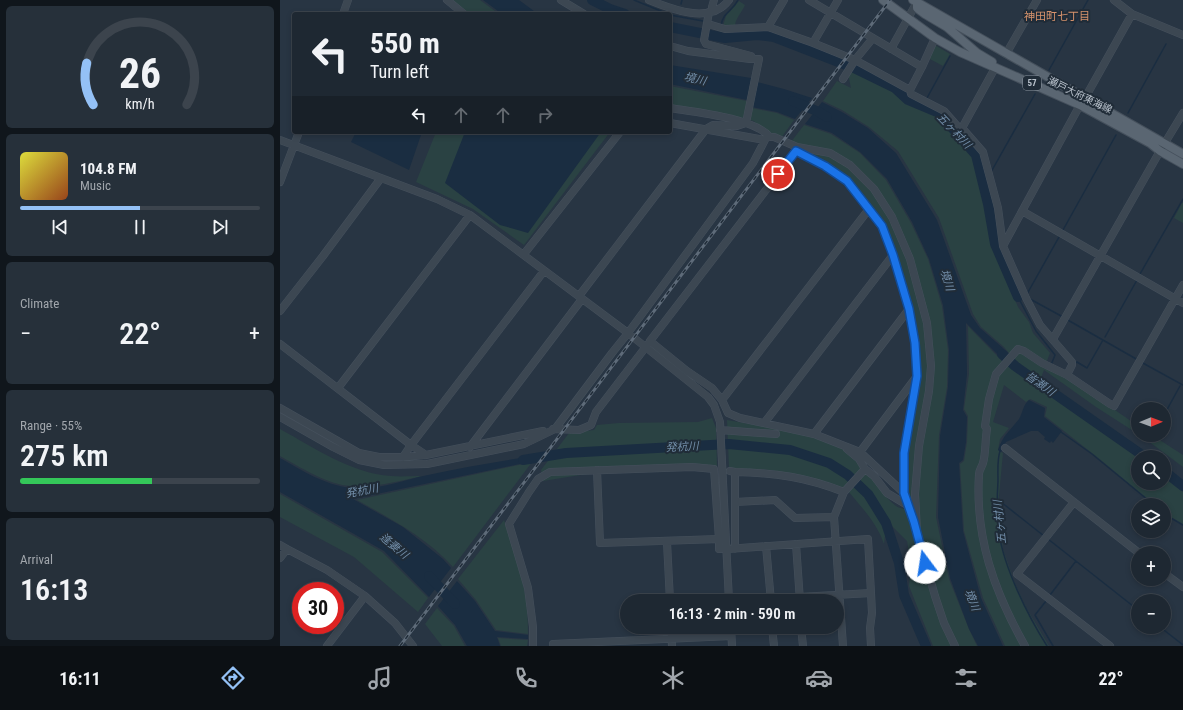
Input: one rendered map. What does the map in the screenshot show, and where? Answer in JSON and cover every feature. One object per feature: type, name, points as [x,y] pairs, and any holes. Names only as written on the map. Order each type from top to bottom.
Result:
[{"type":"main road","name":"瀬戸大府東海線","points":[[883,0],[935,38],[960,52],[1080,105],[1150,143],[1160,151],[1183,164]]},
{"type":"main road","name":"瀬戸大府東海線","points":[[916,1],[1006,54],[1183,154]]},
{"type":"main road","name":"57","points":[[916,1],[917,8],[947,27],[977,53],[1009,69],[1020,78]]},
{"type":"street","points":[[344,12],[348,0]]},
{"type":"street","points":[[447,0],[462,12]]},
{"type":"street","points":[[561,0],[581,12]]},
{"type":"street","points":[[649,0],[680,11],[698,13],[712,11],[725,5],[729,0]]},
{"type":"street","points":[[714,0],[704,40],[706,44],[747,54],[759,59]]},
{"type":"street","points":[[768,27],[784,0]]},
{"type":"street","points":[[809,0],[922,66]]},
{"type":"street","points":[[813,43],[838,0]]},
{"type":"street","points":[[1006,54],[1037,0]]},
{"type":"street","points":[[1114,0],[1132,14],[1183,35]]},
{"type":"street","points":[[892,49],[916,1]]},
{"type":"street","points":[[1085,98],[1132,14]]},
{"type":"street","points":[[708,25],[725,29],[768,27],[813,43],[855,61],[910,90],[911,94],[944,111],[958,128],[962,128],[983,152],[998,208],[1003,246],[1025,297],[1040,325],[1072,362],[1067,375]]},
{"type":"street","points":[[843,79],[872,38]]},
{"type":"street","points":[[910,90],[935,38]]},
{"type":"street","points":[[672,46],[696,52],[759,59]]},
{"type":"street","points":[[746,123],[759,59]]},
{"type":"street","points":[[962,128],[995,68]]},
{"type":"street","points":[[1003,246],[1080,105]]},
{"type":"street","points":[[280,417],[359,460],[384,465],[427,464],[524,444],[556,429],[753,163],[767,138],[766,132],[746,123],[672,108]]},
{"type":"street","points":[[1053,340],[1183,113]]},
{"type":"street","points":[[672,123],[767,138],[774,137],[797,149],[847,181],[882,226],[893,255],[909,309],[915,343],[917,376],[904,453],[904,493],[917,530],[935,596],[944,623],[955,646]]},
{"type":"street","points":[[470,447],[706,129],[713,124],[737,126],[746,123]]},
{"type":"street","points":[[280,182],[298,134]]},
{"type":"street","points":[[524,254],[618,134]]},
{"type":"street","points":[[280,140],[452,205],[470,215],[628,333],[648,344],[712,388],[722,400],[728,413],[776,434],[720,431]]},
{"type":"street","points":[[280,408],[359,453],[379,457],[426,456],[556,429],[579,430],[591,424],[596,412],[797,149]]},
{"type":"street","points":[[797,149],[830,153],[850,165],[874,189],[892,217],[910,259],[927,323],[931,366],[929,391],[919,446],[915,494],[917,530]]},
{"type":"street","points":[[280,311],[381,178]]},
{"type":"street","points":[[722,400],[869,209]]},
{"type":"street","points":[[1022,211],[1183,302]]},
{"type":"street","points":[[338,388],[470,215]]},
{"type":"street","points":[[765,422],[893,255]]},
{"type":"street","points":[[403,457],[544,271]]},
{"type":"street","points":[[1025,646],[1011,621],[995,584],[984,545],[978,512],[979,472],[983,462],[987,429],[985,426],[989,399],[996,374],[1018,349],[1067,375],[1114,406],[1183,285]]},
{"type":"street","points":[[814,434],[909,309]]},
{"type":"street","points":[[280,344],[426,456]]},
{"type":"street","points":[[648,344],[708,397],[714,405],[720,422],[729,594]]},
{"type":"street","points":[[860,452],[917,376]]},
{"type":"street","points":[[740,418],[765,422],[814,434],[860,452],[904,493]]},
{"type":"street","points":[[842,444],[859,459],[865,469],[874,476],[887,493],[907,505]]},
{"type":"street","points":[[1005,448],[1131,547]]},
{"type":"street","points":[[533,646],[533,627],[528,588],[510,524],[538,479],[550,472],[692,467],[715,469],[719,549],[735,549],[835,540],[868,539],[872,613],[870,628],[872,646]]},
{"type":"street","points":[[839,594],[834,517],[845,492],[865,469]]},
{"type":"street","points":[[597,470],[600,543],[666,542],[719,539]]},
{"type":"street","points":[[735,549],[735,502],[732,471],[767,473],[795,477],[822,483],[845,492]]},
{"type":"street","points":[[735,502],[775,500],[795,518],[834,517]]},
{"type":"street","points":[[1074,502],[1018,574],[1110,646]]},
{"type":"street","points":[[666,542],[670,594]]},
{"type":"street","points":[[796,544],[799,594]]},
{"type":"street","points":[[280,545],[327,570],[366,596],[395,623],[411,645]]},
{"type":"street","points":[[766,546],[769,594]]},
{"type":"street","points":[[280,558],[287,549]]},
{"type":"street","points":[[1171,578],[1183,587]]},
{"type":"street","points":[[844,595],[871,593]]},
{"type":"street","points":[[327,646],[366,596]]},
{"type":"street","points":[[773,634],[774,646]]},
{"type":"street","points":[[802,634],[803,646]]},
{"type":"street","points":[[842,634],[843,646]]},
{"type":"street","points":[[553,644],[672,643],[731,636],[732,646]]},
{"type":"green space","points":[[452,0],[480,0],[496,12],[467,12]]},
{"type":"green space","points":[[739,1],[745,5],[737,18],[735,26],[723,26],[726,16]]},
{"type":"green space","points":[[935,45],[950,54],[943,66],[928,58]]},
{"type":"green space","points":[[850,71],[894,90],[907,102],[938,115],[974,156],[986,205],[992,245],[1018,307],[1029,322],[1033,333],[1050,353],[1045,366],[1066,376],[1131,421],[1131,430],[1044,370],[1040,380],[1013,358],[1004,347],[981,327],[973,314],[939,218],[898,151],[869,127],[842,110],[823,101],[837,81],[851,88],[848,74]]},
{"type":"green space","points":[[672,86],[747,101],[744,119],[672,105]]},
{"type":"green space","points":[[752,108],[777,113],[794,120],[781,138],[758,126],[754,121],[749,120]]},
{"type":"green space","points":[[804,125],[831,134],[860,153],[886,180],[911,223],[928,259],[942,306],[948,350],[947,387],[939,435],[936,517],[949,579],[977,646],[933,646],[909,586],[911,564],[907,541],[893,527],[873,495],[859,479],[866,472],[891,502],[899,508],[912,509],[907,495],[907,452],[918,340],[883,226],[869,204],[849,181],[791,142]]},
{"type":"green space","points":[[435,134],[608,134],[524,245],[473,209],[416,182]]},
{"type":"green space","points":[[1183,203],[1183,223],[1174,218]]},
{"type":"green space","points":[[968,326],[1003,362],[1131,452],[1131,485],[1045,416],[1047,407],[1030,399],[1026,402],[1004,385],[993,422],[1009,428],[1000,439],[998,450],[1003,453],[998,506],[1003,549],[1014,581],[1027,609],[1049,646],[1005,646],[983,598],[964,531],[960,464],[964,461],[967,442],[968,416],[964,409],[969,374]]},
{"type":"green space","points":[[712,418],[716,428],[717,467],[593,473],[543,481],[541,470],[569,433],[594,430],[597,425],[619,423],[698,422]]},
{"type":"green space","points":[[727,420],[750,424],[764,424],[813,436],[841,447],[855,459],[861,469],[843,489],[803,476],[770,470],[729,468]]},
{"type":"green space","points":[[280,429],[333,458],[361,470],[391,476],[422,476],[387,484],[369,486],[342,485],[314,475],[280,456]]},
{"type":"green space","points":[[1149,442],[1163,442],[1183,455],[1183,467],[1171,458],[1171,450],[1160,450]]},
{"type":"green space","points":[[532,462],[453,567],[420,538],[357,500]]},
{"type":"green space","points":[[1171,483],[1183,492],[1183,524],[1171,517],[1171,498],[1147,498],[1137,490],[1171,490]]},
{"type":"green space","points":[[854,485],[872,506],[886,528],[884,544],[873,522],[848,491]]},
{"type":"green space","points":[[280,494],[382,552],[428,598],[418,612],[354,557],[280,517]]},
{"type":"green space","points":[[504,520],[516,554],[522,579],[527,606],[528,634],[496,630],[476,600],[458,579]]},
{"type":"green space","points":[[437,608],[454,626],[465,646],[442,646],[425,624]]},
{"type":"green space","points":[[498,638],[528,640],[527,646],[501,646]]},
{"type":"water","points":[[483,0],[519,0],[535,12],[499,12]]},
{"type":"water","points":[[672,65],[751,78],[747,100],[672,84]]},
{"type":"water","points":[[757,82],[812,98],[795,119],[777,112],[752,107]]},
{"type":"water","points":[[822,102],[868,128],[896,153],[937,220],[971,315],[980,328],[1009,355],[1004,361],[966,323],[967,374],[963,410],[967,417],[966,442],[963,460],[959,463],[963,531],[981,598],[1003,646],[978,646],[969,629],[950,578],[938,517],[940,436],[948,387],[949,350],[943,305],[929,259],[912,222],[887,179],[860,152],[832,133],[805,124]]},
{"type":"water","points":[[355,134],[421,134],[409,170],[351,142]]},
{"type":"water","points":[[464,134],[600,134],[528,233],[500,225],[445,183]]},
{"type":"water","points":[[1029,400],[1045,408],[1044,417],[1062,431],[1053,443],[1051,441],[1050,443],[1044,439],[1045,437],[1038,431],[1031,431],[1006,442],[1001,452],[998,450],[1002,441],[1019,419],[1024,406]]},
{"type":"water","points":[[539,455],[534,461],[353,499],[403,527],[443,559],[451,568],[429,597],[384,551],[280,492],[280,458],[331,484],[360,489],[380,487],[456,469]]},
{"type":"water","points":[[457,581],[475,601],[495,631],[528,635],[528,639],[497,637],[500,646],[467,646],[455,625],[438,606]]},
{"type":"waterway","name":"五ヶ村川","points":[[592,0],[619,12]]},
{"type":"waterway","points":[[634,0],[663,12]]},
{"type":"waterway","points":[[681,4],[682,0]]},
{"type":"waterway","points":[[721,25],[726,14],[738,0]]},
{"type":"waterway","points":[[1049,70],[1088,0]]},
{"type":"waterway","points":[[672,15],[703,21]]},
{"type":"waterway","name":"五ヶ村川","points":[[672,27],[725,38],[757,35],[774,37],[854,68],[895,88],[908,100],[939,113],[976,155],[988,204],[995,244],[1018,297]]},
{"type":"waterway","points":[[1128,113],[1166,44]]},
{"type":"waterway","points":[[927,98],[950,56]]},
{"type":"waterway","points":[[991,172],[1035,94]]},
{"type":"waterway","name":"境川","points":[[793,101],[827,117]]},
{"type":"waterway","points":[[1063,230],[1116,135]]},
{"type":"waterway","points":[[1140,274],[1183,199]]},
{"type":"waterway","points":[[1027,294],[1059,237]]},
{"type":"waterway","points":[[1105,337],[1137,280]]},
{"type":"waterway","name":"五ヶ村川","points":[[1022,297],[1018,297],[1036,331],[1055,355],[1051,365]]},
{"type":"waterway","points":[[1030,299],[1063,317]]},
{"type":"waterway","points":[[1066,319],[1138,360]]},
{"type":"waterway","points":[[1075,363],[1077,362],[1087,368],[1103,340]]},
{"type":"waterway","name":"皆瀬川","points":[[1002,354],[1015,366],[1135,450]]},
{"type":"waterway","points":[[1141,362],[1183,385]]},
{"type":"waterway","points":[[1171,402],[1180,386]]},
{"type":"waterway","points":[[1061,432],[1092,454],[1145,498]]},
{"type":"waterway","name":"発杭川","points":[[523,460],[566,453],[729,444],[790,450],[829,463],[848,475],[868,494],[886,523],[899,563],[904,595],[926,646]]},
{"type":"waterway","name":"五ヶ村川","points":[[1000,451],[998,462],[997,514],[1002,547],[1011,576],[1032,621],[1047,646]]},
{"type":"waterway","name":"皆瀬川","points":[[1171,477],[1183,486]]},
{"type":"waterway","points":[[1001,502],[1044,536]]},
{"type":"waterway","points":[[1171,518],[1183,525]]},
{"type":"waterway","points":[[1048,539],[1131,604]]},
{"type":"waterway","points":[[1050,595],[1076,561]]},
{"type":"waterway","name":"逢妻川","points":[[429,576],[455,604]]},
{"type":"waterway","points":[[1046,601],[1035,615],[1053,646]]},
{"type":"waterway","points":[[1169,634],[1183,645]]},
{"type":"railway","points":[[400,646],[890,0]]},
{"type":"district","name":"神田町七丁目","points":[[1057,16]]},
{"type":"route","points":[[778,174],[796,151],[825,166],[847,181],[882,226],[893,255],[909,309],[915,343],[917,376],[906,433],[904,453],[904,493],[914,522],[925,563]]}]
